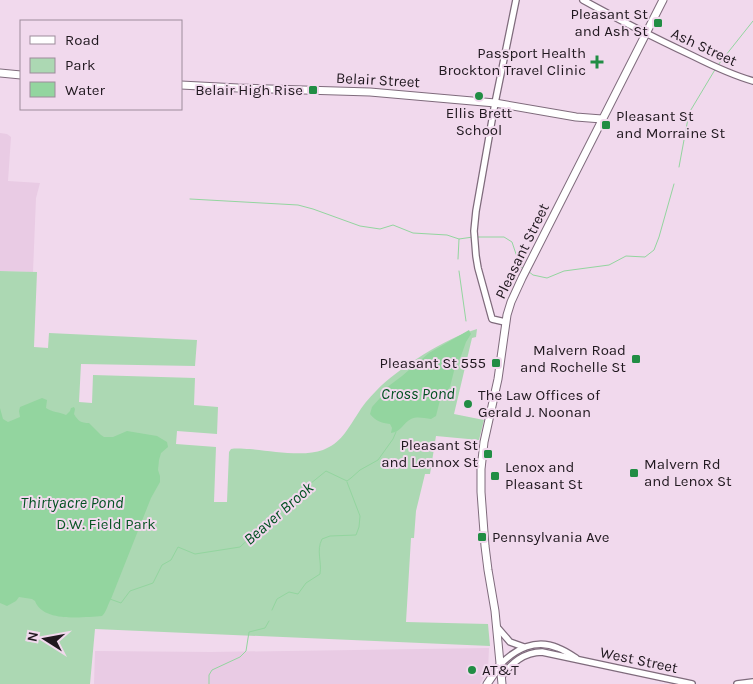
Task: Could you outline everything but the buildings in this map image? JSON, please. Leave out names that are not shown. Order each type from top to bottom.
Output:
[{"type":"main road","name":"Pleasant Street","points":[[501,682],[497,627],[487,562],[480,475],[484,442],[500,366],[505,322],[524,275],[663,0]]},
{"type":"main road","points":[[0,73],[20,75]]},
{"type":"main road","name":"Belair Street","points":[[182,85],[370,92],[495,103],[576,117],[602,119]]},
{"type":"main road","points":[[487,684],[500,665]]},
{"type":"street","points":[[505,322],[492,319],[478,268],[474,237],[476,211],[495,103],[516,0]]},
{"type":"street","name":"Ash Street","points":[[583,0],[717,68],[753,81]]},
{"type":"street","points":[[497,627],[510,642],[524,647]]},
{"type":"street","name":"West Street","points":[[524,647],[538,644],[550,645],[580,660]]},
{"type":"street","points":[[500,665],[510,655],[524,647]]},
{"type":"street","name":"West Street","points":[[501,682],[508,669],[517,660],[533,653],[547,653],[692,684]]},
{"type":"street","points":[[737,684],[753,682]]},
{"type":"shaded area","points":[[0,133],[11,137],[8,181],[40,183],[36,198],[33,272],[0,271]]},
{"type":"shaded area","points":[[489,648],[488,670],[480,684],[94,684],[95,651],[211,652]]},
{"type":"green space","name":"D.W. Field Park","points":[[0,271],[37,272],[34,347],[48,348],[49,333],[197,340],[195,366],[81,364],[79,402],[92,403],[93,375],[195,378],[194,405],[218,407],[217,434],[177,431],[176,444],[216,447],[214,502],[227,502],[229,452],[231,449],[297,453],[323,450],[343,436],[361,408],[385,382],[423,355],[451,339],[477,329],[476,337],[472,338],[454,414],[484,420],[479,440],[436,436],[430,474],[425,474],[416,511],[414,538],[411,538],[406,622],[488,624],[490,646],[95,629],[90,684],[0,684]]},
{"type":"water","name":"Cross Pond","points":[[469,330],[471,334],[455,367],[450,387],[440,400],[436,416],[431,419],[413,418],[397,431],[391,433],[392,428],[390,424],[379,421],[370,414],[372,407],[386,388],[429,353]]},
{"type":"water","name":"Thirtyacre Pond","points":[[42,398],[47,400],[46,408],[66,415],[74,407],[74,414],[78,420],[89,423],[104,437],[113,437],[127,431],[157,436],[167,442],[168,447],[161,453],[159,460],[160,482],[151,498],[111,599],[102,616],[55,616],[39,608],[32,599],[19,597],[7,606],[0,603],[0,408],[3,419],[8,422],[20,417],[20,407]]},
{"type":"waterway","points":[[718,65],[753,21]]},
{"type":"waterway","points":[[679,167],[689,113],[716,68]]},
{"type":"waterway","points":[[528,271],[533,275],[547,278],[564,271],[609,265],[626,256],[645,257],[654,250],[674,184]]},
{"type":"waterway","points":[[190,199],[298,205],[360,226],[380,229],[393,225],[413,233],[447,235],[459,239]]},
{"type":"waterway","points":[[458,259],[459,239],[473,237]]},
{"type":"waterway","points":[[477,237],[504,237],[512,242],[520,266],[524,269]]},
{"type":"waterway","points":[[459,271],[466,321]]},
{"type":"waterway","name":"Beaver Brook","points":[[110,599],[121,603],[130,591],[153,583],[162,565],[171,560],[178,547],[195,554],[240,547],[289,501],[326,471],[347,481],[360,470],[378,460],[396,432]]},
{"type":"waterway","points":[[272,610],[277,599],[289,592],[298,594],[306,583],[320,574],[319,548],[322,539],[330,536],[356,535],[360,516],[347,482]]},
{"type":"waterway","points":[[209,684],[209,675],[212,670],[240,657],[246,651],[249,632],[265,628],[269,621]]},
{"type":"place","name":"Pleasant St and Ash St","points":[[658,23]]},
{"type":"place","name":"Passport Health Brockton Travel Clinic","points":[[597,62]]},
{"type":"place","name":"Belair High Rise","points":[[313,90]]},
{"type":"place","name":"Ellis Brett School","points":[[479,96]]},
{"type":"place","name":"Pleasant St and Morraine St","points":[[606,125]]},
{"type":"place","name":"Malvern Road and Rochelle St","points":[[636,359]]},
{"type":"place","name":"Pleasant St 555","points":[[496,363]]},
{"type":"place","name":"The Law Offices of Gerald J. Noonan","points":[[468,404]]},
{"type":"place","name":"Pleasant St and Lennox St","points":[[488,454]]},
{"type":"place","name":"Malvern Rd and Lenox St","points":[[634,473]]},
{"type":"place","name":"Lenox and Pleasant St","points":[[495,476]]},
{"type":"place","name":"Pennsylvania Ave","points":[[482,537]]},
{"type":"place","name":"AT&T","points":[[472,670]]}]
